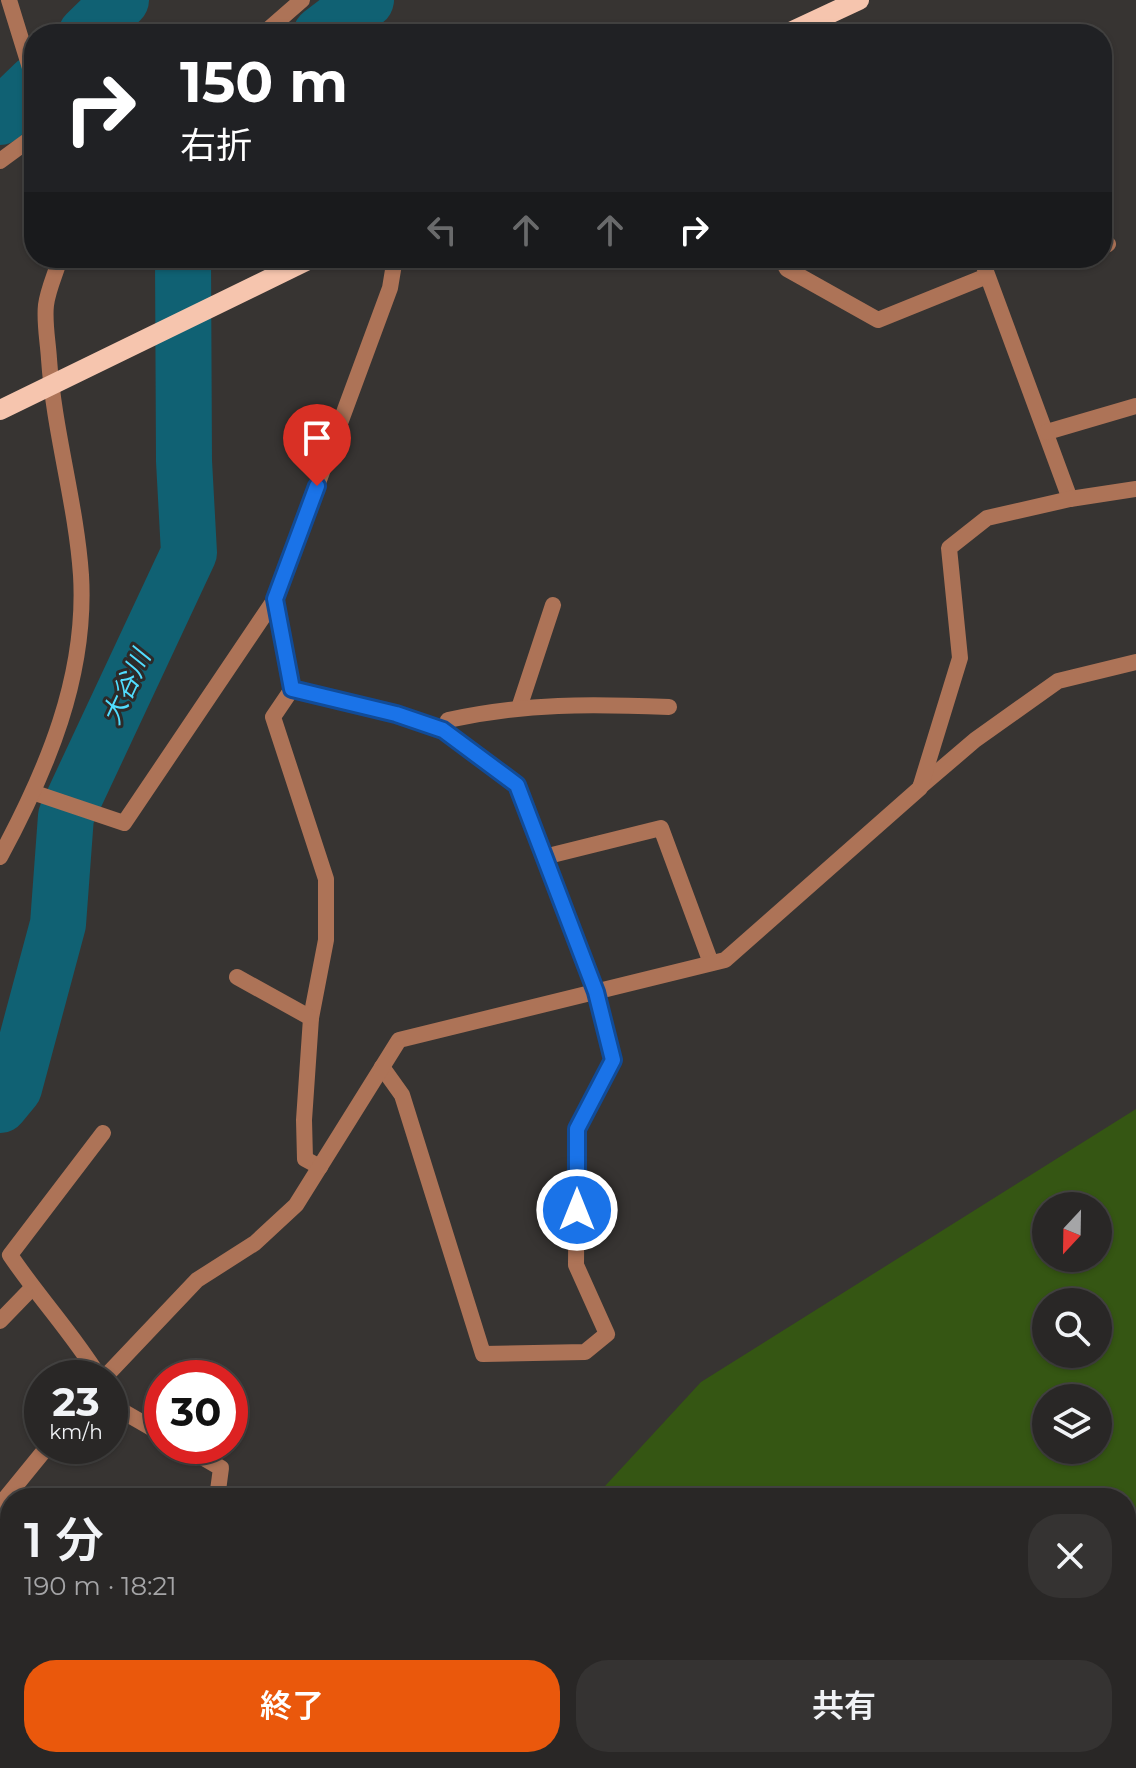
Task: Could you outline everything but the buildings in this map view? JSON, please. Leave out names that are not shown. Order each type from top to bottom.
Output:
[{"type":"main road","points":[[807,24],[859,0]]},
{"type":"main road","points":[[0,410],[291,268]]},
{"type":"street","points":[[9,0],[24,57]]},
{"type":"street","points":[[274,24],[302,0]]},
{"type":"street","points":[[0,161],[24,143]]},
{"type":"street","points":[[0,857],[35,793],[71,688],[81,643],[81,574],[51,385],[46,305],[57,268]]},
{"type":"street","points":[[35,793],[124,823],[275,599],[390,288],[393,268]]},
{"type":"street","points":[[786,268],[878,320],[987,276]]},
{"type":"street","points":[[984,268],[1070,499]]},
{"type":"street","points":[[1047,432],[1136,406]]},
{"type":"street","points":[[920,788],[960,658],[949,548],[987,518],[1070,499],[1136,489]]},
{"type":"street","points":[[275,599],[292,689],[273,717],[326,879],[326,940],[311,1018],[304,1120],[305,1159],[320,1167]]},
{"type":"street","points":[[519,708],[553,605]]},
{"type":"street","points":[[119,1360],[197,1280],[255,1243],[296,1205],[399,1040],[725,960],[975,740],[1058,681],[1136,662]]},
{"type":"street","points":[[292,689],[396,714],[443,730],[517,785],[596,992],[613,1060],[577,1129],[576,1265],[607,1334],[585,1352],[483,1354],[402,1095],[382,1067]]},
{"type":"street","points":[[443,730],[448,720],[519,708],[570,703],[669,707]]},
{"type":"street","points":[[544,857],[661,828],[711,963]]},
{"type":"street","points":[[237,977],[311,1018]]},
{"type":"street","points":[[90,1360],[75,1337],[32,1288],[10,1255],[103,1133]]},
{"type":"street","points":[[0,1321],[32,1288]]},
{"type":"street","points":[[14,1488],[33,1464]]},
{"type":"street","points":[[214,1464],[221,1468],[218,1488]]},
{"type":"green space","points":[[1136,1109],[1136,1488],[603,1488],[701,1382]]},
{"type":"waterway","points":[[96,24],[121,0]]},
{"type":"waterway","name":"大谷川","points":[[334,24],[366,0]]},
{"type":"waterway","points":[[0,117],[24,94]]},
{"type":"waterway","name":"大谷川","points":[[0,1105],[14,1088],[58,924],[66,816],[189,553],[184,461],[183,268]]},
{"type":"route","points":[[317,486],[275,599],[292,689],[396,714],[443,730],[517,785],[596,992],[613,1060],[577,1129],[577,1210]]}]
